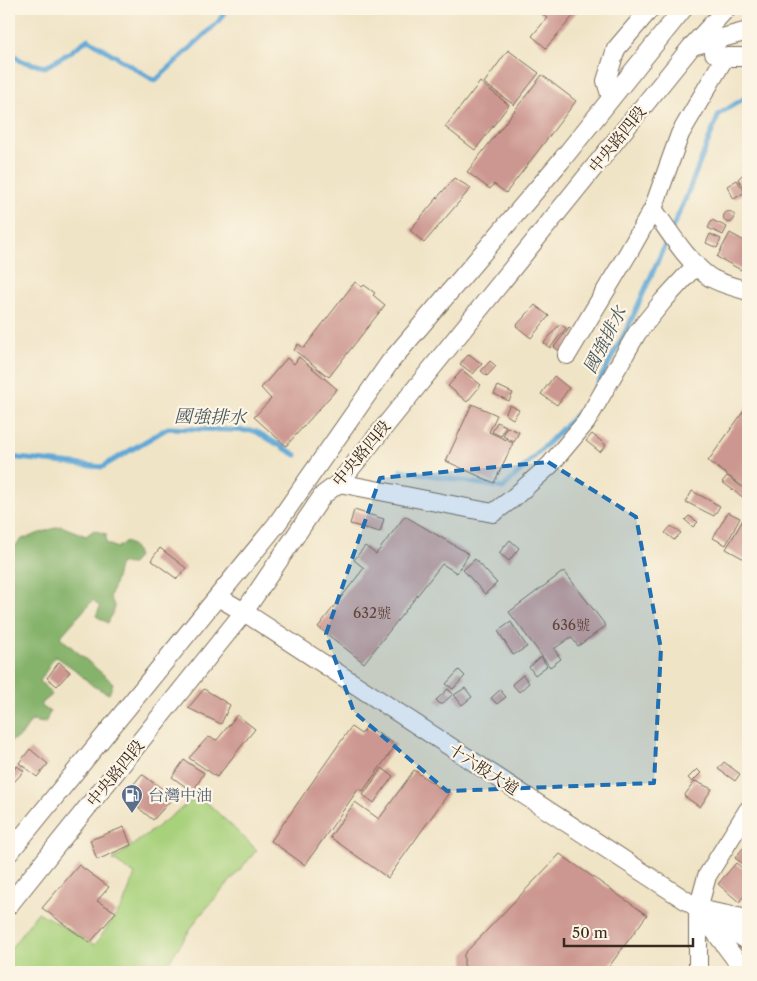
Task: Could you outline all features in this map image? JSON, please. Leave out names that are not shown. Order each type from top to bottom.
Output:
[{"type":"street","points":[[611,98],[606,81],[616,49],[650,9]]},
{"type":"street","name":"中央路四段","points":[[9,853],[276,525],[390,362],[560,162],[683,9]]},
{"type":"street","name":"中央路四段","points":[[9,905],[244,612],[323,495],[338,483],[692,46],[726,9]]},
{"type":"street","points":[[692,46],[748,30]]},
{"type":"street","points":[[692,46],[725,57],[748,57]]},
{"type":"street","points":[[567,355],[653,209],[680,134],[725,57]]},
{"type":"street","points":[[653,209],[690,259],[709,278],[748,291]]},
{"type":"street","points":[[338,483],[493,513],[512,499],[550,465],[586,422],[637,333],[663,301],[690,259]]},
{"type":"street","name":"十六股大道","points":[[218,596],[748,941]]},
{"type":"street","points":[[698,972],[698,909],[707,876],[748,810]]},
{"type":"street","points":[[698,909],[748,919]]},
{"type":"street","points":[[698,909],[742,968],[748,972]]},
{"type":"highlighted area","points":[[548,462],[636,517],[661,649],[654,783],[447,791],[354,712],[326,634],[380,478]]},
{"type":"green space","points":[[61,526],[86,536],[94,530],[106,534],[106,543],[117,548],[126,541],[135,548],[138,557],[132,564],[120,563],[110,597],[115,607],[108,623],[96,616],[100,607],[93,600],[60,637],[113,683],[109,694],[93,686],[74,669],[55,656],[40,681],[52,695],[40,705],[50,712],[45,723],[31,721],[21,736],[9,742],[9,552],[22,539]]},
{"type":"green space","points":[[199,795],[257,850],[198,918],[162,972],[9,972],[9,951],[38,912],[95,945],[123,905],[135,874],[113,860]]},
{"type":"building","points":[[536,9],[579,9],[546,48],[532,36],[547,18]]},
{"type":"building","points":[[508,50],[539,73],[514,105],[484,83]]},
{"type":"building","points":[[542,75],[576,101],[506,193],[494,184],[490,189],[467,172]]},
{"type":"building","points":[[480,82],[509,105],[475,150],[445,127]]},
{"type":"building","points":[[743,174],[748,180],[748,184],[744,187],[738,179]]},
{"type":"building","points":[[454,178],[471,188],[424,243],[410,230]]},
{"type":"building","points":[[737,180],[745,192],[734,199],[727,186]]},
{"type":"building","points":[[727,212],[731,212],[734,217],[733,221],[727,222],[724,219],[724,215]]},
{"type":"building","points":[[712,220],[727,227],[723,235],[708,228]]},
{"type":"building","points":[[730,233],[748,243],[748,257],[741,270],[717,257]]},
{"type":"building","points":[[710,234],[721,239],[717,248],[706,243]]},
{"type":"building","points":[[355,282],[362,287],[364,285],[375,293],[373,295],[385,305],[329,377],[294,350],[298,344],[304,348]]},
{"type":"building","points":[[535,305],[549,316],[531,338],[516,326]]},
{"type":"building","points":[[560,324],[566,328],[550,348],[544,343]]},
{"type":"building","points":[[569,327],[576,332],[561,352],[554,347]]},
{"type":"building","points":[[469,354],[482,364],[473,374],[460,364]]},
{"type":"building","points":[[299,357],[337,389],[286,446],[254,417],[271,399],[261,388],[287,358],[294,364]]},
{"type":"building","points":[[490,361],[496,366],[487,376],[481,371]]},
{"type":"building","points":[[462,370],[481,385],[467,402],[448,386]]},
{"type":"building","points":[[554,376],[569,388],[557,405],[541,394]]},
{"type":"building","points":[[498,386],[513,393],[509,401],[494,394]]},
{"type":"building","points":[[472,404],[497,415],[489,432],[513,443],[494,483],[446,461]]},
{"type":"building","points":[[510,405],[519,410],[513,419],[505,414]]},
{"type":"building","points":[[748,405],[748,490],[708,461]]},
{"type":"building","points":[[497,422],[506,426],[501,436],[492,432]]},
{"type":"building","points":[[507,427],[519,432],[514,442],[503,436]]},
{"type":"building","points":[[592,434],[606,445],[600,452],[586,441]]},
{"type":"building","points":[[727,476],[748,492],[748,501],[722,482]]},
{"type":"building","points":[[692,491],[720,506],[714,516],[686,502]]},
{"type":"building","points":[[354,510],[384,519],[380,532],[350,524]]},
{"type":"building","points":[[728,512],[740,518],[726,545],[713,538]]},
{"type":"building","points":[[405,516],[469,554],[457,573],[442,564],[364,663],[318,627],[364,568],[354,560],[365,546],[376,554]]},
{"type":"building","points":[[689,516],[698,522],[693,527],[685,520]]},
{"type":"building","points":[[743,520],[748,523],[748,561],[726,549]]},
{"type":"building","points":[[671,526],[681,533],[674,540],[665,533]]},
{"type":"building","points":[[510,540],[519,548],[509,561],[499,553]]},
{"type":"building","points":[[160,548],[186,568],[177,579],[151,560]]},
{"type":"building","points":[[475,559],[497,583],[485,594],[463,570]]},
{"type":"building","points":[[564,571],[606,626],[578,646],[571,637],[554,649],[561,659],[550,667],[509,612]]},
{"type":"building","points":[[511,622],[527,647],[513,655],[498,631]]},
{"type":"building","points":[[541,657],[547,666],[535,675],[529,667]]},
{"type":"building","points":[[59,662],[70,672],[57,686],[47,678]]},
{"type":"building","points":[[459,670],[465,676],[453,689],[446,684]]},
{"type":"building","points":[[523,675],[529,683],[519,692],[512,684]]},
{"type":"building","points":[[465,688],[472,697],[462,705],[454,695]]},
{"type":"building","points":[[204,689],[230,705],[221,724],[188,708]]},
{"type":"building","points":[[448,689],[453,694],[441,705],[436,700]]},
{"type":"building","points":[[500,690],[506,697],[497,704],[491,698]]},
{"type":"building","points":[[237,715],[255,729],[217,777],[189,758],[208,737],[217,740]]},
{"type":"building","points":[[367,726],[396,745],[363,791],[359,788],[305,865],[271,841],[351,727],[361,734]]},
{"type":"building","points":[[30,749],[48,764],[37,777],[19,763]]},
{"type":"building","points":[[184,760],[204,773],[193,792],[172,777]]},
{"type":"building","points":[[724,762],[740,774],[735,781],[718,769]]},
{"type":"building","points":[[17,766],[24,771],[14,782],[9,776]]},
{"type":"building","points":[[382,768],[393,776],[374,803],[363,795]]},
{"type":"building","points":[[697,769],[701,773],[692,782],[688,778]]},
{"type":"building","points":[[414,770],[448,794],[388,878],[330,837],[355,802],[379,819]]},
{"type":"building","points":[[142,774],[173,798],[153,820],[124,796]]},
{"type":"building","points":[[695,781],[712,789],[700,807],[684,796]]},
{"type":"building","points":[[124,827],[131,845],[97,860],[90,840]]},
{"type":"building","points":[[748,842],[748,868],[735,858]]},
{"type":"building","points":[[560,854],[647,915],[605,972],[470,972],[464,965],[464,954]]},
{"type":"building","points":[[736,863],[748,873],[748,891],[739,902],[718,884]]},
{"type":"building","points":[[79,865],[109,887],[97,901],[116,912],[90,943],[42,908]]},
{"type":"waterway","points":[[9,51],[21,61],[45,67],[88,39],[155,81],[219,21],[226,9]]},
{"type":"waterway","name":"國強排水","points":[[671,231],[719,114],[748,96]]},
{"type":"waterway","name":"國強排水","points":[[592,395],[630,323],[668,238]]},
{"type":"waterway","name":"國強排水","points":[[401,470],[503,488],[587,404]]},
{"type":"waterway","name":"國強排水","points":[[9,457],[102,467],[168,428],[255,431],[296,455]]},
{"type":"place","name":"台灣中油","points":[[132,814]]}]
